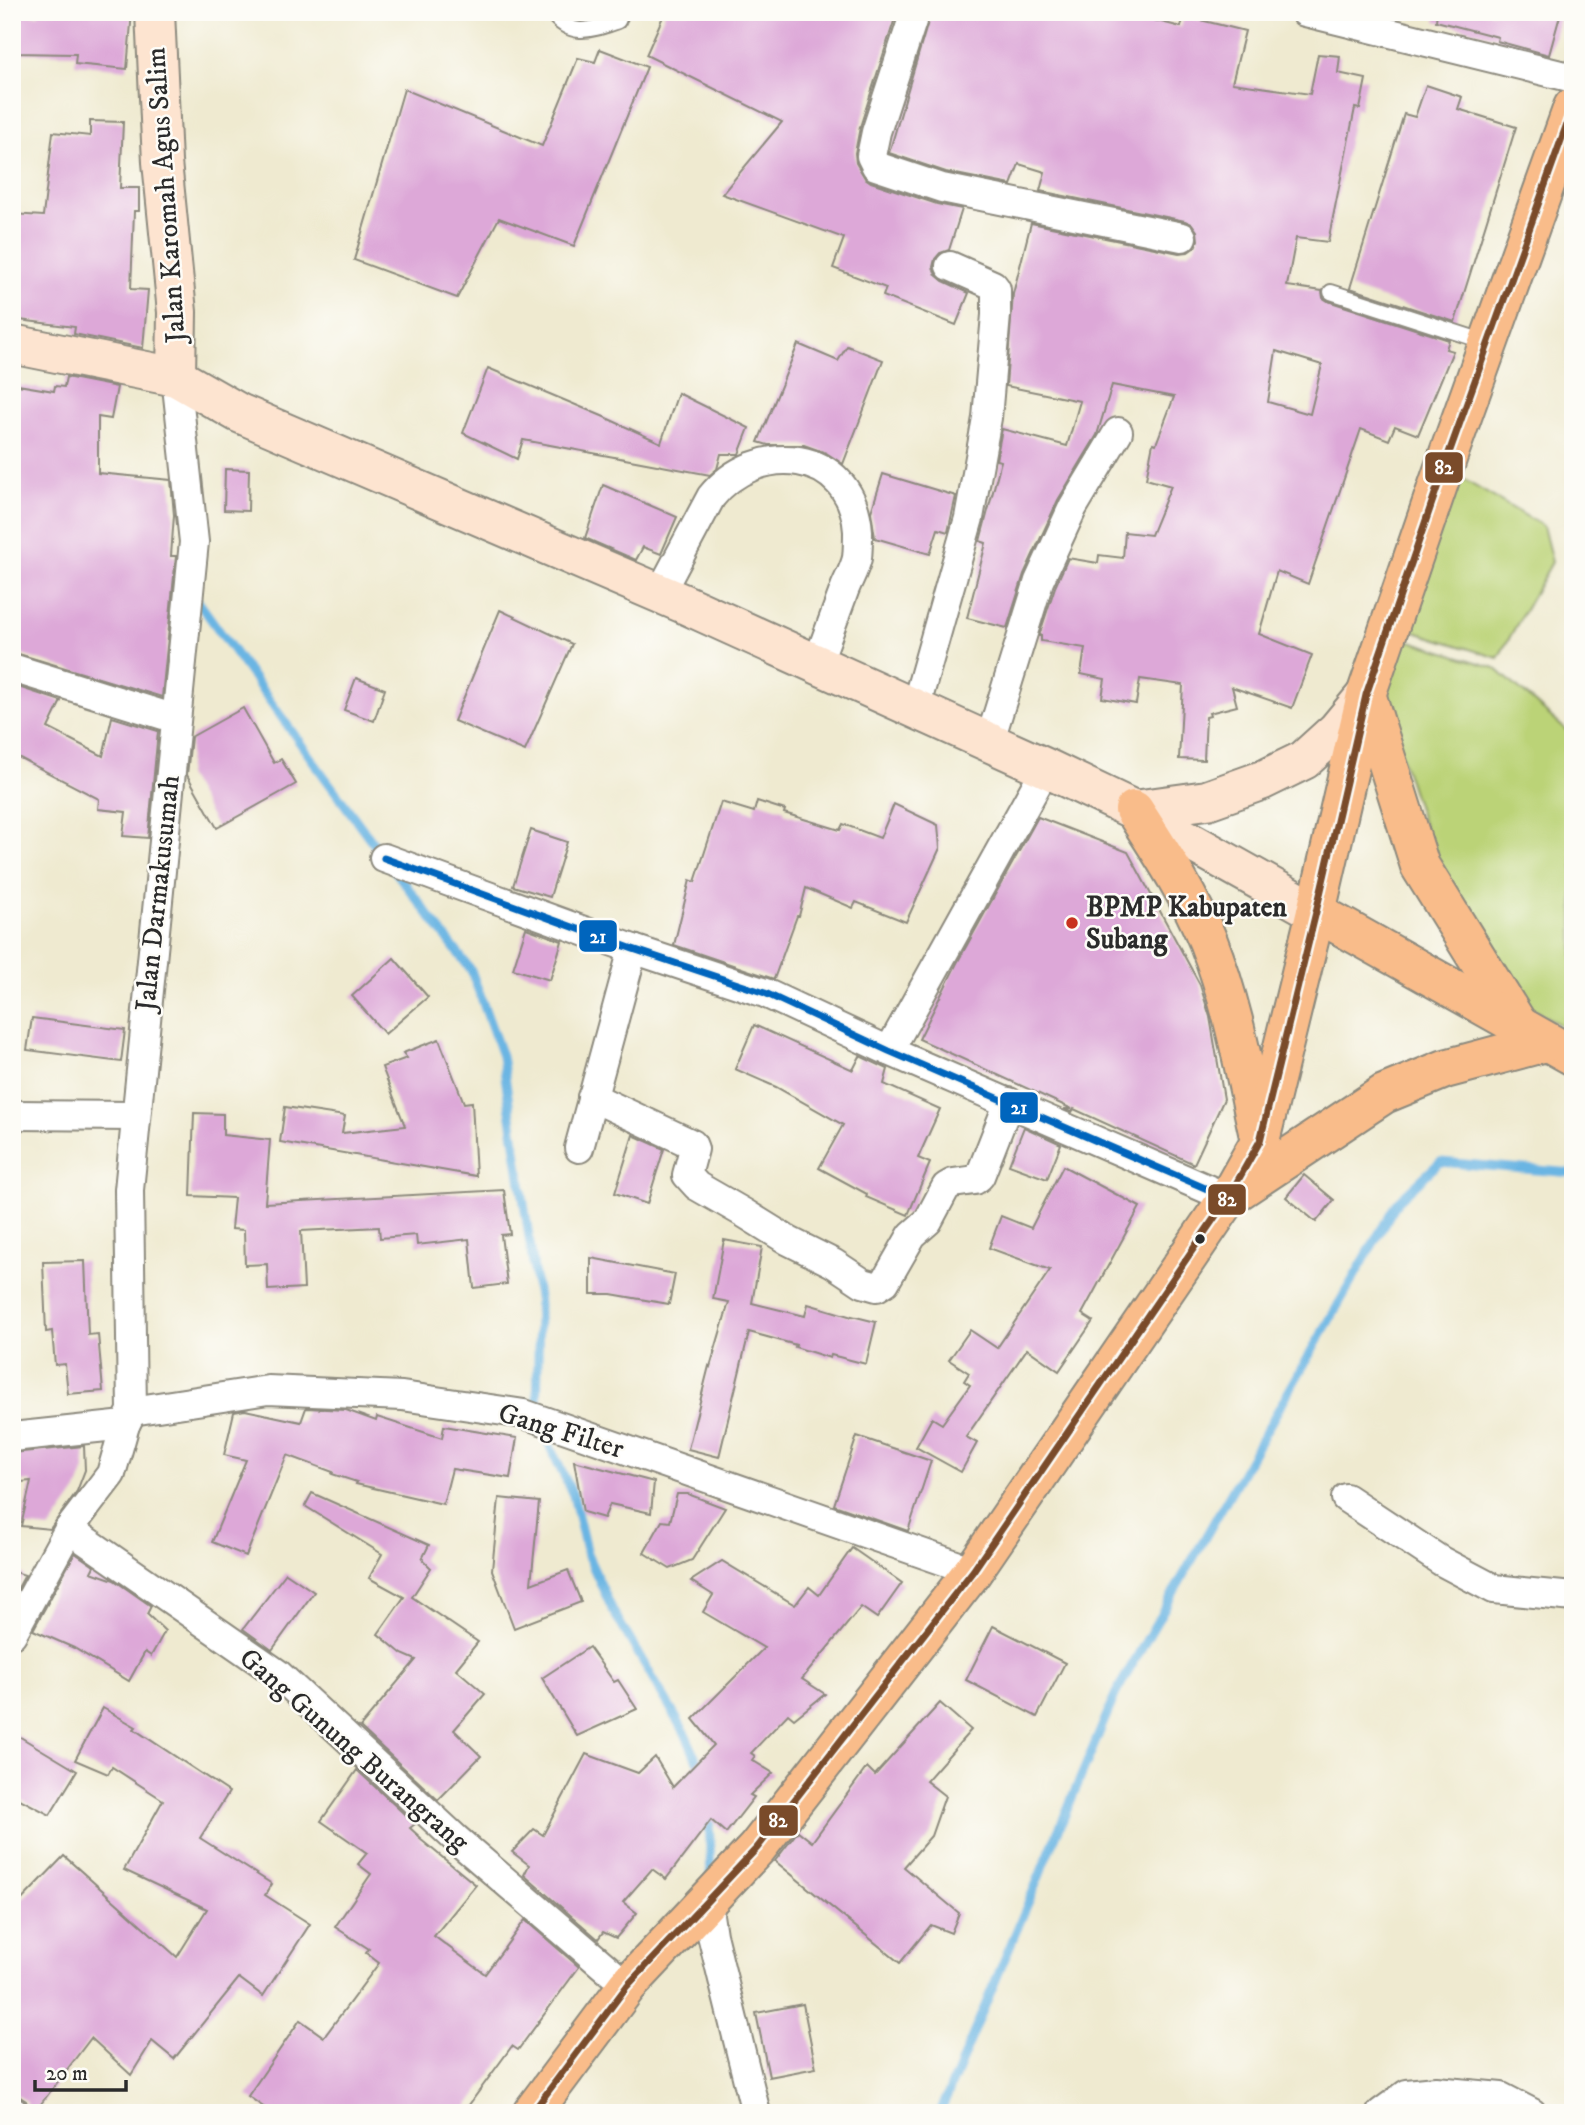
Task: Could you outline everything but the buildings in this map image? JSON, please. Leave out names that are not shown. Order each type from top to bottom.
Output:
[{"type":"main road","name":"Jalan Karomah Agus Salim","points":[[155,12],[162,162],[177,312],[176,377]]},
{"type":"main road","points":[[532,2113],[627,1986],[757,1848],[973,1571],[1228,1198],[1260,1141],[1366,695],[1573,107]]},
{"type":"main road","points":[[12,344],[176,377],[239,413],[660,593],[1046,768],[1134,810],[1546,1041]]},
{"type":"main road","points":[[1134,810],[1207,800],[1262,780],[1304,760],[1337,730],[1366,695]]},
{"type":"main road","points":[[1366,695],[1420,866],[1546,1041]]},
{"type":"main road","points":[[1134,810],[1176,877],[1207,939],[1231,1010],[1260,1141]]},
{"type":"main road","points":[[1228,1198],[1384,1094],[1444,1069],[1546,1041]]},
{"type":"street","points":[[915,12],[876,132],[871,156],[876,166],[942,188],[1182,237]]},
{"type":"street","points":[[1305,12],[1573,78]]},
{"type":"street","points":[[915,709],[969,517],[987,418],[996,315],[996,289],[993,285],[950,266]]},
{"type":"street","name":"Jalan Darmakusumah","points":[[12,1634],[69,1529],[111,1474],[128,1418],[129,1190],[194,542],[176,377]]},
{"type":"street","points":[[989,743],[1039,581],[1073,507],[1118,432]]},
{"type":"street","points":[[660,593],[710,497],[722,483],[737,472],[759,463],[786,460],[812,464],[831,474],[845,489],[854,506],[858,531],[857,558],[817,664]]},
{"type":"street","points":[[12,668],[176,719]]},
{"type":"street","points":[[889,1052],[1046,768]]},
{"type":"street","points":[[384,858],[633,949],[765,993],[889,1052],[1228,1198]]},
{"type":"street","points":[[579,1148],[633,949]]},
{"type":"street","points":[[592,1097],[692,1144],[694,1149],[687,1175],[697,1186],[789,1241],[833,1263],[863,1283],[877,1287],[885,1282],[912,1236],[928,1220],[946,1187],[953,1183],[975,1180],[980,1176],[1009,1102]]},
{"type":"street","points":[[12,1115],[136,1116]]},
{"type":"street","name":"Gang Filter","points":[[12,1437],[128,1418],[268,1390],[402,1396],[524,1415],[973,1571]]},
{"type":"street","points":[[1346,1498],[1441,1560],[1494,1589],[1573,1597]]},
{"type":"street","name":"Gang Gunung Burangrang","points":[[69,1529],[278,1674],[456,1839],[627,1986]]},
{"type":"street","points":[[711,1897],[709,1914],[712,1935],[756,2113]]},
{"type":"street","points":[[1381,2113],[1407,2094],[1436,2091],[1501,2097],[1532,2113]]},
{"type":"lane","points":[[551,12],[574,30],[589,31],[618,21],[622,12]]},
{"type":"lane","points":[[1331,292],[1488,343]]},
{"type":"green space","points":[[1454,474],[1543,526],[1552,562],[1498,658],[1402,628]]},
{"type":"green space","points":[[1401,638],[1495,668],[1573,736],[1573,1033],[1528,1005],[1434,858],[1382,697]]},
{"type":"waterway","points":[[195,597],[382,855]]},
{"type":"waterway","points":[[395,871],[471,970],[502,1056],[539,1304],[537,1415]]},
{"type":"waterway","points":[[940,2113],[1116,1693],[1397,1202],[1440,1162],[1573,1173]]},
{"type":"waterway","points":[[541,1428],[573,1495],[587,1554],[613,1611],[684,1731],[702,1772]]},
{"type":"waterway","points":[[709,1813],[711,1879]]},
{"type":"transit line","name":"82","points":[[532,2113],[627,1986],[757,1848],[973,1571],[1228,1198],[1260,1141],[1366,695],[1573,107]]},
{"type":"transit line","name":"21","points":[[384,858],[633,949],[765,993],[889,1051],[1228,1198]]},
{"type":"place","name":"BPMP Kabupaten Subang","points":[[1072,923]]}]
